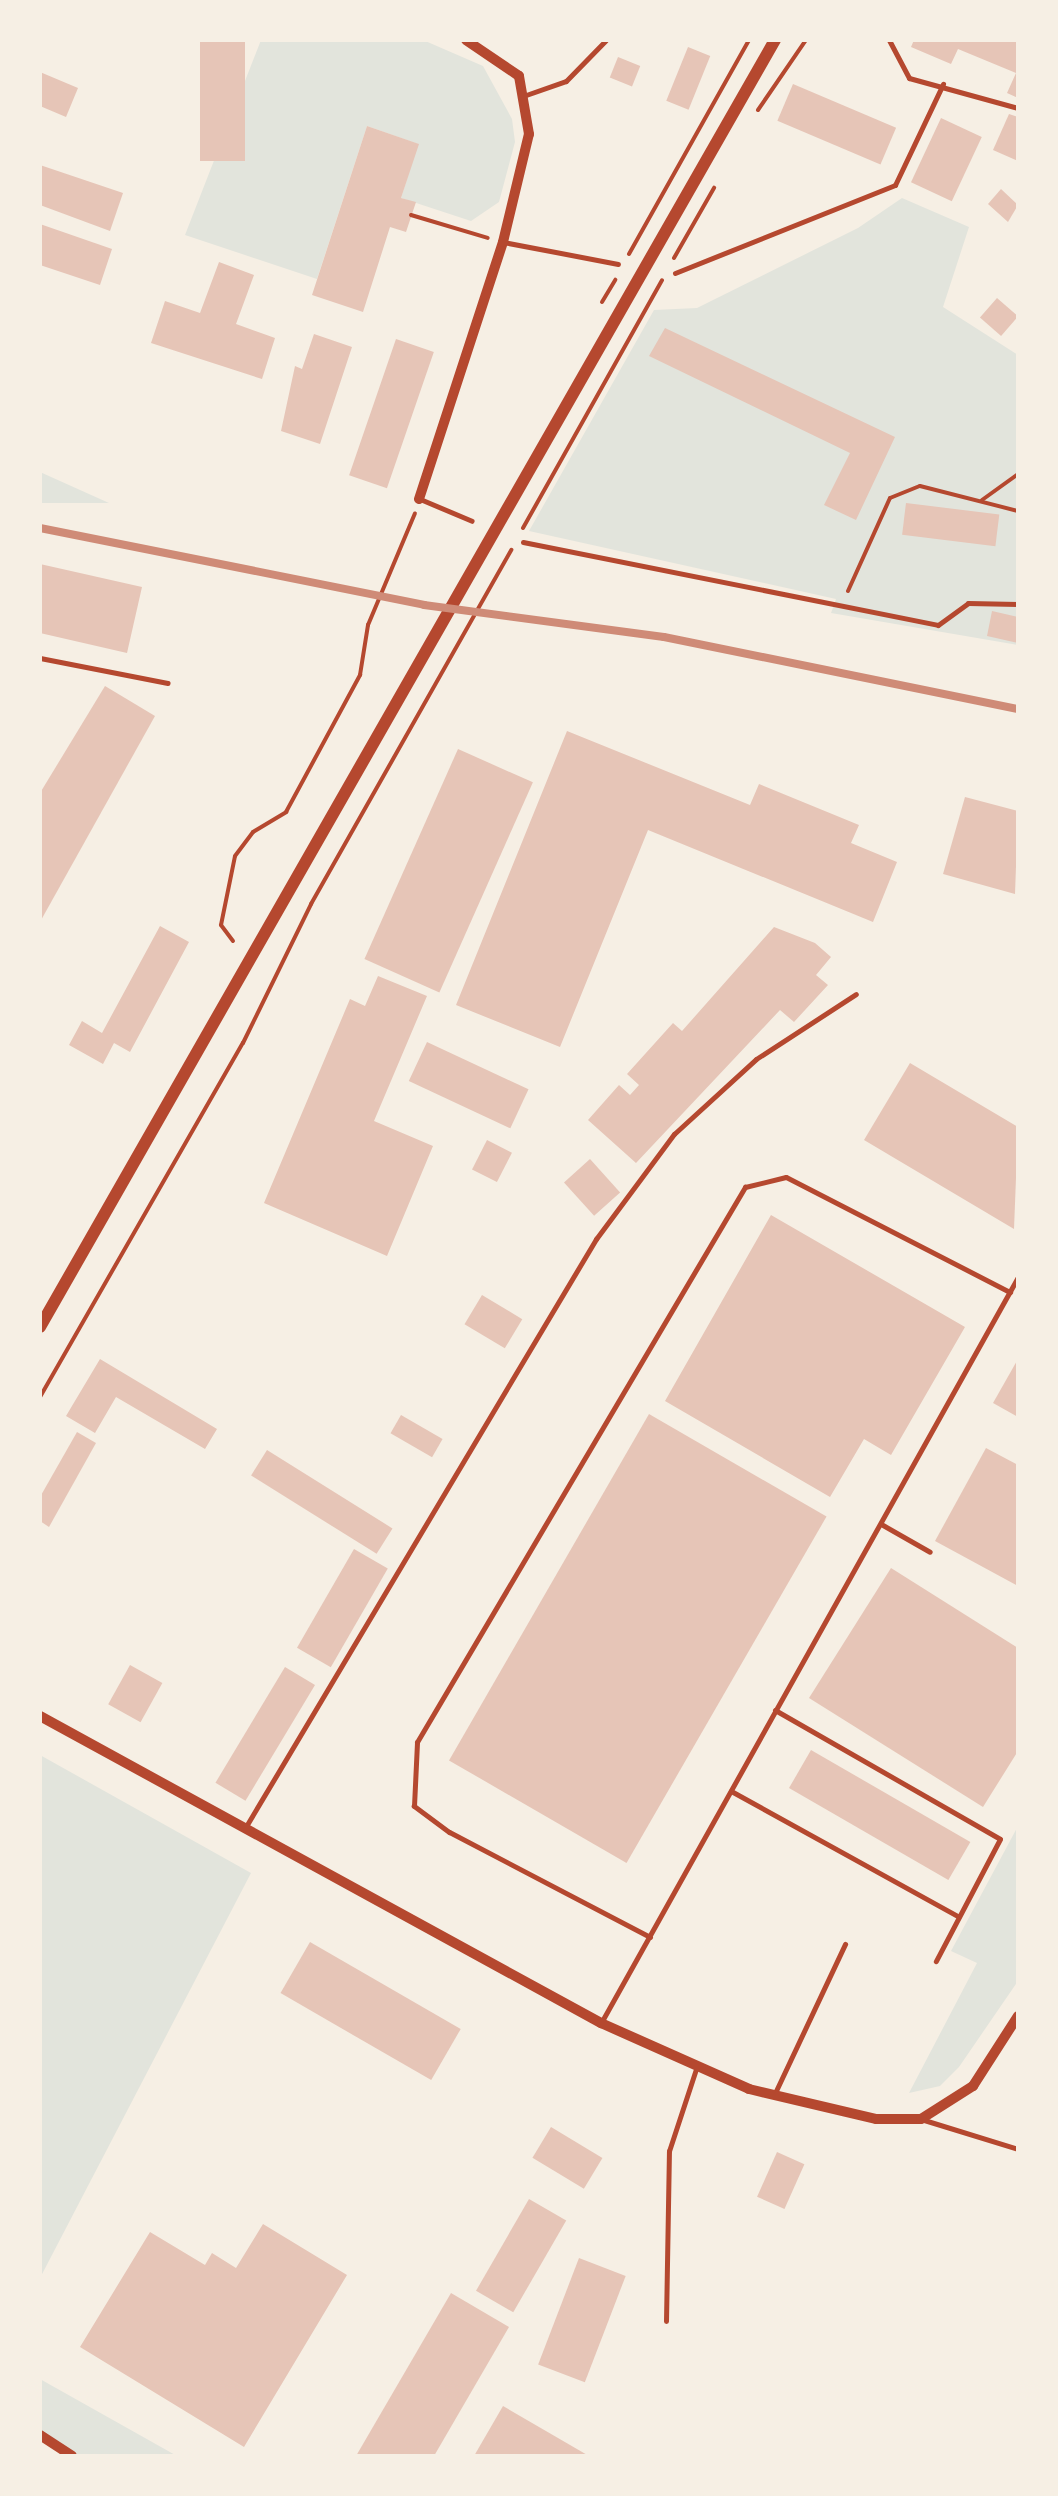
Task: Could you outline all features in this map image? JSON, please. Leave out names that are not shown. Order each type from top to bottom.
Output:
[{"type":"street","points":[[419,499],[504,242],[527,157],[526,95],[505,61],[466,40]]},
{"type":"street","points":[[40,1326],[775,40]]},
{"type":"street","points":[[40,1716],[600,2023],[696,2066],[774,2095],[876,2119],[921,2119],[973,2086],[1018,2016]]},
{"type":"street","points":[[40,2436],[72,2456]]},
{"type":"lane","points":[[526,95],[566,81],[606,40]]},
{"type":"lane","points":[[888,40],[909,78],[943,84],[1018,108]]},
{"type":"lane","points":[[675,273],[879,196],[895,185],[919,144],[943,84]]},
{"type":"lane","points":[[504,242],[618,264]]},
{"type":"lane","points":[[419,499],[472,521]]},
{"type":"lane","points":[[522,542],[938,625],[968,604],[1018,604]]},
{"type":"lane","points":[[40,658],[168,683]]},
{"type":"lane","points":[[244,1830],[596,1239],[674,1134],[756,1059],[856,994]]},
{"type":"lane","points":[[650,1937],[450,1832],[414,1806],[417,1742],[746,1187],[786,1177],[1010,1292]]},
{"type":"lane","points":[[600,2023],[1018,1277]]},
{"type":"lane","points":[[881,1524],[930,1552]]},
{"type":"lane","points":[[776,1710],[1000,1839],[936,1960]]},
{"type":"lane","points":[[731,1791],[959,1917]]},
{"type":"lane","points":[[774,2095],[845,1944]]},
{"type":"lane","points":[[666,2321],[669,2151],[696,2066]]},
{"type":"lane","points":[[921,2119],[1018,2149]]},
{"type":"path","points":[[720,94],[749,40]]},
{"type":"path","points":[[756,114],[806,40]]},
{"type":"path","points":[[40,1397],[243,1043],[312,904],[717,183]]},
{"type":"path","points":[[411,215],[504,242]]},
{"type":"path","points":[[982,500],[1018,474]]},
{"type":"path","points":[[842,606],[890,498],[920,486],[1018,511]]},
{"type":"path","points":[[233,941],[221,924],[235,856],[253,832],[286,812],[360,675],[368,625],[419,499]]},
{"type":"shaded area","points":[[261,40],[423,40],[483,66],[512,119],[515,142],[499,202],[471,221],[401,198],[418,144],[367,126],[317,279],[185,235]]},
{"type":"shaded area","points":[[902,198],[969,227],[943,307],[1018,355],[1018,645],[831,613],[836,599],[529,531],[654,310],[697,308],[858,228]]},
{"type":"shaded area","points":[[40,472],[109,503],[40,503]]},
{"type":"shaded area","points":[[40,1755],[251,1873],[40,2278]]},
{"type":"shaded area","points":[[1018,1826],[1018,1981],[959,2067],[940,2086],[909,2093],[977,1963],[951,1951]]},
{"type":"shaded area","points":[[40,2379],[177,2456],[78,2456],[40,2430]]},
{"type":"building","points":[[200,40],[245,40],[245,161],[200,161]]},
{"type":"building","points":[[914,40],[1018,40],[1018,98],[1007,93],[1016,73],[958,49],[951,64],[911,47]]},
{"type":"building","points":[[688,47],[710,56],[689,110],[666,101]]},
{"type":"building","points":[[618,57],[640,66],[632,86],[610,77]]},
{"type":"building","points":[[40,72],[78,88],[66,117],[40,106]]},
{"type":"building","points":[[793,84],[896,128],[880,165],[777,121]]},
{"type":"building","points":[[1009,114],[1018,117],[1018,161],[993,150]]},
{"type":"building","points":[[941,118],[982,137],[952,201],[911,182]]},
{"type":"building","points":[[367,126],[419,144],[401,198],[416,202],[406,232],[390,227],[363,312],[312,295]]},
{"type":"building","points":[[40,165],[123,193],[110,231],[40,205]]},
{"type":"building","points":[[1001,189],[1018,205],[1008,222],[988,204]]},
{"type":"building","points":[[40,224],[112,249],[100,285],[40,265]]},
{"type":"building","points":[[219,262],[254,275],[236,324],[275,338],[262,379],[151,343],[165,301],[200,313]]},
{"type":"building","points":[[997,298],[1018,316],[1001,336],[980,318]]},
{"type":"building","points":[[665,328],[895,437],[856,520],[824,505],[850,453],[649,356]]},
{"type":"building","points":[[314,334],[352,347],[320,444],[281,431],[295,366],[302,369]]},
{"type":"building","points":[[396,339],[434,352],[387,488],[349,475]]},
{"type":"building","points":[[906,503],[999,514],[995,546],[902,535]]},
{"type":"building","points":[[40,564],[142,587],[127,653],[40,633]]},
{"type":"building","points":[[992,611],[1018,617],[1018,643],[987,636]]},
{"type":"building","points":[[105,686],[155,716],[40,922],[40,793]]},
{"type":"building","points":[[567,731],[750,805],[759,784],[859,825],[851,843],[897,862],[873,922],[648,830],[560,1047],[456,1005]]},
{"type":"building","points":[[458,749],[533,782],[439,992],[364,959]]},
{"type":"building","points":[[965,797],[1018,811],[1015,894],[943,874]]},
{"type":"building","points":[[160,926],[189,942],[130,1052],[114,1043],[103,1064],[69,1045],[82,1021],[102,1033]]},
{"type":"building","points":[[774,927],[815,943],[831,957],[816,975],[828,985],[794,1022],[780,1010],[636,1163],[588,1120],[619,1085],[630,1095],[639,1085],[627,1074],[673,1023],[682,1031]]},
{"type":"building","points":[[378,976],[427,996],[374,1121],[433,1146],[387,1256],[264,1203],[350,999],[365,1006]]},
{"type":"building","points":[[427,1042],[529,1089],[510,1128],[409,1081]]},
{"type":"building","points":[[910,1063],[1018,1127],[1014,1229],[864,1140]]},
{"type":"building","points":[[487,1140],[512,1153],[497,1182],[472,1169]]},
{"type":"building","points":[[590,1159],[620,1192],[594,1216],[564,1182]]},
{"type":"building","points":[[771,1215],[965,1327],[891,1455],[864,1439],[830,1497],[665,1401]]},
{"type":"building","points":[[482,1295],[522,1319],[505,1348],[464,1324]]},
{"type":"building","points":[[100,1359],[217,1429],[205,1449],[116,1397],[95,1433],[66,1416]]},
{"type":"building","points":[[1018,1359],[1018,1417],[993,1403]]},
{"type":"building","points":[[649,1414],[827,1516],[627,1863],[449,1760]]},
{"type":"building","points":[[401,1415],[443,1439],[432,1457],[390,1433]]},
{"type":"building","points":[[77,1432],[96,1443],[49,1527],[40,1521],[40,1497]]},
{"type":"building","points":[[986,1448],[1018,1465],[1018,1586],[935,1541]]},
{"type":"building","points":[[267,1450],[393,1528],[377,1554],[251,1475]]},
{"type":"building","points":[[354,1549],[388,1568],[331,1667],[297,1648]]},
{"type":"building","points":[[891,1568],[1018,1648],[1018,1751],[983,1807],[809,1698]]},
{"type":"building","points":[[130,1665],[162,1683],[141,1722],[108,1704]]},
{"type":"building","points":[[285,1667],[315,1685],[245,1801],[215,1783]]},
{"type":"building","points":[[811,1750],[970,1842],[948,1880],[789,1788]]},
{"type":"building","points":[[310,1942],[461,2029],[431,2080],[280,1993]]},
{"type":"building","points":[[551,2127],[602,2158],[584,2189],[532,2158]]},
{"type":"building","points":[[777,2152],[804,2164],[784,2209],[757,2197]]},
{"type":"building","points":[[529,2199],[566,2220],[513,2312],[476,2291]]},
{"type":"building","points":[[263,2224],[347,2275],[244,2447],[80,2347],[150,2232],[205,2265],[212,2253],[236,2268]]},
{"type":"building","points":[[579,2258],[626,2276],[585,2382],[538,2364]]},
{"type":"building","points":[[451,2293],[509,2327],[434,2456],[356,2456]]},
{"type":"building","points":[[503,2406],[589,2456],[474,2456]]},
{"type":"railway","points":[[40,528],[424,605],[664,637],[1018,709]]}]
